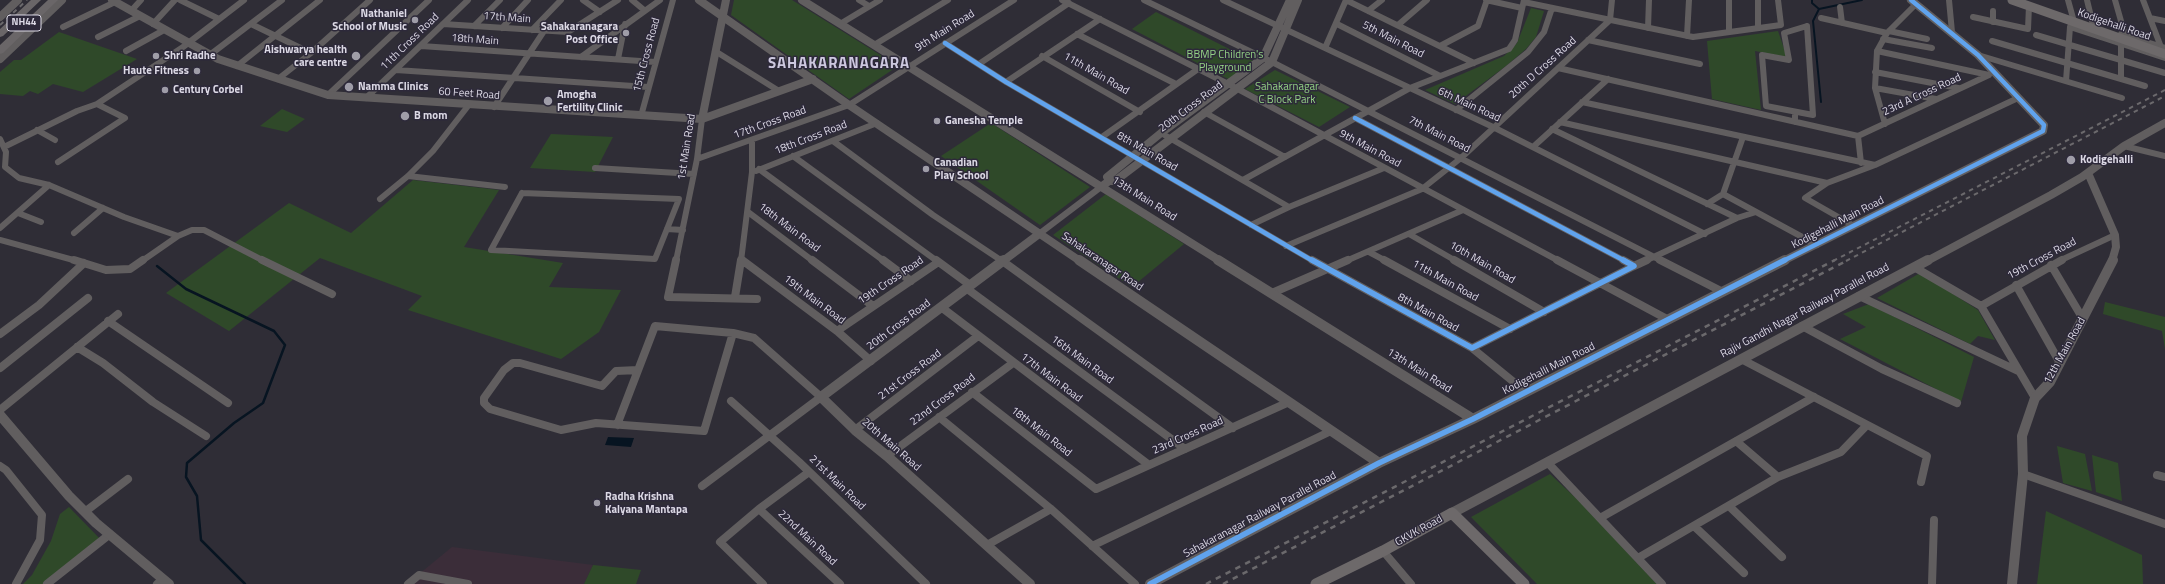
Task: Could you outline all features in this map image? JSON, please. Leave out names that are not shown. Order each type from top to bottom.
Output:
[{"type":"highway","points":[[0,28],[31,0]]},
{"type":"highway","name":"NH44","points":[[0,34],[36,0]]},
{"type":"highway","name":"NH44","points":[[0,46],[48,0]]},
{"type":"highway","points":[[0,50],[53,0]]},
{"type":"main road","name":"Kodigehalli Road","points":[[2012,0],[2071,22],[2164,50]]},
{"type":"main road","name":"GKVK Road","points":[[1316,584],[1382,551],[1452,513],[1524,584]]},
{"type":"street","points":[[0,17],[18,0]]},
{"type":"street","points":[[0,59],[62,0]]},
{"type":"street","points":[[131,11],[141,0]]},
{"type":"street","points":[[153,24],[175,0]]},
{"type":"street","points":[[180,0],[219,19]]},
{"type":"street","points":[[4,147],[77,111],[97,104],[187,43],[244,0]]},
{"type":"street","points":[[211,54],[282,0]]},
{"type":"street","points":[[237,66],[320,0]]},
{"type":"street","points":[[278,79],[311,53],[370,0]]},
{"type":"street","points":[[328,95],[428,0]]},
{"type":"street","name":"11th Cross Road","points":[[366,98],[468,0]]},
{"type":"street","points":[[474,26],[500,0]]},
{"type":"street","points":[[502,28],[528,0]]},
{"type":"street","points":[[532,30],[561,0]]},
{"type":"street","points":[[583,0],[600,12],[618,0]]},
{"type":"street","points":[[632,0],[644,10]]},
{"type":"street","points":[[581,57],[644,10],[660,0]]},
{"type":"street","name":"15th Cross Road","points":[[641,116],[673,0]]},
{"type":"street","name":"Sahakaranagar Road","points":[[699,0],[1039,234],[1380,464]]},
{"type":"street","name":"1st Main Road","points":[[726,0],[702,119],[697,159],[668,297],[735,297]]},
{"type":"street","name":"13th Main Road","points":[[802,0],[1473,419]]},
{"type":"street","points":[[859,0],[869,6]]},
{"type":"street","points":[[840,24],[880,0]]},
{"type":"street","points":[[874,45],[948,0]]},
{"type":"street","name":"9th Main Road","points":[[849,104],[1014,0]]},
{"type":"street","name":"9th Main Road","points":[[1062,0],[1232,86],[1667,319]]},
{"type":"street","name":"7th Main Road","points":[[1144,0],[1272,62],[1656,256],[1724,292]]},
{"type":"street","name":"6th Main Road","points":[[1223,0],[1493,127],[1705,234]]},
{"type":"street","name":"20th Cross Road","points":[[1109,181],[1107,177],[1161,133],[1232,86],[1272,62],[1291,0]]},
{"type":"street","points":[[1325,48],[1337,24],[1346,0],[1474,63]]},
{"type":"street","points":[[1368,11],[1382,0]]},
{"type":"street","points":[[1398,25],[1427,0]]},
{"type":"street","points":[[1440,46],[1478,26],[1487,0],[1552,8],[1698,37],[1781,25],[1778,0]]},
{"type":"street","points":[[1610,20],[1611,0]]},
{"type":"street","points":[[1648,28],[1650,0]]},
{"type":"street","points":[[1687,36],[1689,0]]},
{"type":"street","points":[[1729,0],[1729,32]]},
{"type":"street","points":[[1758,0],[1758,28]]},
{"type":"street","points":[[1949,0],[1952,32]]},
{"type":"street","points":[[2066,81],[2071,22],[2068,0]]},
{"type":"street","points":[[2087,0],[2093,24]]},
{"type":"street","points":[[2115,0],[2125,35]]},
{"type":"street","points":[[2143,0],[2164,50]]},
{"type":"street","points":[[63,27],[114,1]]},
{"type":"street","name":"60 Feet Road","points":[[114,1],[187,43],[237,66],[328,95],[468,106],[702,119]]},
{"type":"street","points":[[1885,124],[1875,88],[1877,51],[1883,38],[1913,2]]},
{"type":"street","name":"Kodigehalli Main Road","points":[[1380,464],[1473,419],[1667,319],[1724,292],[1817,244],[2041,133],[2044,129],[2044,125],[1992,74],[1978,55],[1952,32],[1913,2]]},
{"type":"street","points":[[978,64],[1068,3]]},
{"type":"street","points":[[1243,180],[1410,88],[1501,52],[1511,46],[1515,40],[1523,4]]},
{"type":"street","points":[[1973,17],[2028,29],[2029,6]]},
{"type":"street","points":[[1840,7],[1842,23]]},
{"type":"street","points":[[1456,110],[1528,52],[1544,32],[1552,8]]},
{"type":"street","points":[[1993,11],[1993,22]]},
{"type":"street","name":"17th Main","points":[[444,24],[568,32],[600,12]]},
{"type":"street","points":[[98,37],[140,16]]},
{"type":"street","points":[[1821,18],[1927,39]]},
{"type":"street","points":[[2150,18],[2165,21]]},
{"type":"street","points":[[1006,82],[1042,56],[1100,19]]},
{"type":"street","name":"20th D Cross Road","points":[[1286,246],[1422,188],[1461,158],[1610,20]]},
{"type":"street","points":[[2071,22],[2093,24],[2164,50]]},
{"type":"street","points":[[2071,22],[2121,44],[2165,58]]},
{"type":"street","points":[[251,24],[311,53]]},
{"type":"street","points":[[618,60],[625,24]]},
{"type":"street","name":"5th Main Road","points":[[1337,24],[1440,76]]},
{"type":"street","points":[[1807,26],[1813,115],[1795,112],[1766,106],[1762,55],[1789,60],[1784,33],[1807,26]]},
{"type":"street","name":"20th Cross Road","points":[[702,486],[871,361],[1109,181],[1115,181],[1140,160],[1204,112],[1263,58],[1282,28]]},
{"type":"street","points":[[126,51],[164,30]]},
{"type":"street","points":[[494,107],[544,31]]},
{"type":"street","points":[[1077,34],[1176,84]]},
{"type":"street","points":[[2036,35],[2165,73]]},
{"type":"street","points":[[1883,38],[1932,48]]},
{"type":"street","points":[[1588,40],[1700,64]]},
{"type":"street","points":[[1992,40],[2145,86]]},
{"type":"street","name":"8th Main Road","points":[[945,43],[1006,82],[1286,246],[1472,348],[1526,392]]},
{"type":"street","points":[[2121,44],[2121,79]]},
{"type":"street","name":"18th Main","points":[[421,46],[655,62]]},
{"type":"street","points":[[715,51],[779,91]]},
{"type":"street","points":[[1877,51],[1992,74]]},
{"type":"street","points":[[1978,55],[2122,98]]},
{"type":"street","name":"11th Main Road","points":[[1042,56],[1140,112]]},
{"type":"street","points":[[1558,68],[1858,136],[1861,163]]},
{"type":"street","points":[[1102,138],[1198,69]]},
{"type":"street","points":[[396,70],[648,87]]},
{"type":"street","points":[[1875,72],[1959,88]]},
{"type":"street","name":"23rd A Cross Road","points":[[1858,136],[1992,74]]},
{"type":"street","points":[[702,119],[813,79]]},
{"type":"street","points":[[1533,147],[1608,79]]},
{"type":"street","points":[[1875,88],[1936,99]]},
{"type":"street","points":[[1854,226],[1805,198],[1828,183],[1875,165],[2018,98]]},
{"type":"street","points":[[1582,102],[1875,165]]},
{"type":"street","points":[[58,162],[125,118],[97,104]]},
{"type":"street","name":"17th Cross Road","points":[[697,159],[752,141],[849,104]]},
{"type":"street","points":[[380,199],[408,176],[432,151],[468,106]]},
{"type":"street","points":[[1204,112],[1285,157]]},
{"type":"street","points":[[1795,112],[1795,122]]},
{"type":"street","points":[[1355,118],[1634,266]]},
{"type":"street","points":[[1560,122],[1828,183]]},
{"type":"street","name":"18th Cross Road","points":[[752,172],[877,123]]},
{"type":"street","name":"Rajiv Gandhi Nagar Railway Parallel Road","points":[[1452,513],[2051,195],[2088,173],[2104,159],[2124,146],[2161,129],[2165,123]]},
{"type":"street","points":[[1552,129],[1737,218]]},
{"type":"street","points":[[37,130],[56,140]]},
{"type":"street","points":[[1161,133],[1289,207]]},
{"type":"street","points":[[1707,204],[1723,194],[1743,137]]},
{"type":"street","points":[[0,139],[4,147],[5,167],[19,178],[49,185],[103,208],[178,236]]},
{"type":"street","points":[[752,141],[752,172],[748,212],[735,297],[756,299]]},
{"type":"street","points":[[833,141],[933,215],[1002,262],[1233,428]]},
{"type":"street","points":[[2124,146],[2165,156]]},
{"type":"street","name":"16th Main Road","points":[[793,156],[1185,449]]},
{"type":"street","points":[[595,168],[694,174]]},
{"type":"street","points":[[1251,225],[1289,207],[1384,168]]},
{"type":"street","points":[[759,170],[910,281]]},
{"type":"street","name":"12th Main Road","points":[[2012,584],[2023,474],[2022,436],[2035,398],[2050,382],[2113,260],[2116,247],[2115,235],[2088,173]]},
{"type":"street","points":[[408,176],[505,187]]},
{"type":"street","points":[[0,228],[49,185]]},
{"type":"street","points":[[522,193],[679,199],[667,229],[655,259],[491,250],[522,193]]},
{"type":"street","points":[[1723,194],[1817,244]]},
{"type":"street","points":[[74,233],[103,208]]},
{"type":"street","points":[[1272,293],[1463,210]]},
{"type":"street","name":"18th Main Road","points":[[748,212],[873,306]]},
{"type":"street","points":[[1472,348],[1634,266],[1737,218],[1756,212]]},
{"type":"street","points":[[18,213],[40,222]]},
{"type":"street","points":[[667,229],[683,230]]},
{"type":"street","points":[[0,240],[106,270],[130,269],[178,236],[192,230],[204,230],[332,294]]},
{"type":"street","name":"10th Main Road","points":[[1409,234],[1544,312]]},
{"type":"street","name":"19th Cross Road","points":[[1981,306],[2051,265],[2115,235]]},
{"type":"street","name":"11th Main Road","points":[[1369,252],[1510,329]]},
{"type":"street","name":"19th Main Road","points":[[741,259],[837,331],[871,361]]},
{"type":"street","points":[[0,334],[39,305],[84,263]]},
{"type":"street","name":"19th Cross Road","points":[[837,331],[937,263]]},
{"type":"street","points":[[2051,265],[2083,319]]},
{"type":"street","points":[[1914,267],[1981,306],[2035,398]]},
{"type":"street","points":[[2016,285],[2060,363]]},
{"type":"street","points":[[1860,296],[2019,371]]},
{"type":"street","points":[[0,368],[88,298]]},
{"type":"street","name":"17th Main Road","points":[[941,307],[1149,465]]},
{"type":"street","points":[[0,410],[118,314]]},
{"type":"street","points":[[108,321],[228,403]]},
{"type":"street","name":"20th Main Road","points":[[638,370],[655,326],[733,333],[754,338],[821,397],[855,430],[887,456],[1030,584]]},
{"type":"street","points":[[1802,326],[1882,369],[1957,404]]},
{"type":"street","points":[[617,425],[638,370],[616,371],[602,386],[520,363],[513,363],[504,370],[484,398],[484,403],[490,409],[561,430],[596,423],[617,425],[705,430],[733,333]]},
{"type":"street","name":"21st Cross Road","points":[[855,430],[978,336]]},
{"type":"street","points":[[77,347],[103,364],[153,402],[206,436]]},
{"type":"street","points":[[1741,359],[1927,456],[1921,482]]},
{"type":"street","name":"22nd Cross Road","points":[[887,456],[1013,363]]},
{"type":"street","name":"18th Main Road","points":[[972,392],[1096,489]]},
{"type":"street","points":[[1600,518],[1814,397]]},
{"type":"street","name":"21st Main Road","points":[[730,401],[810,472],[926,584]]},
{"type":"street","name":"23rd Cross Road","points":[[1096,489],[1289,402]]},
{"type":"street","points":[[0,415],[69,496],[163,582]]},
{"type":"street","points":[[939,417],[1051,509],[1135,584]]},
{"type":"street","points":[[1638,558],[1778,477],[1841,452],[1867,425]]},
{"type":"street","points":[[1092,546],[1331,431]]},
{"type":"street","points":[[1736,441],[1778,477]]},
{"type":"street","points":[[1548,463],[1662,584]]},
{"type":"street","name":"Sahakaranagar Railway Parallel Road","points":[[1150,584],[1380,464]]},
{"type":"street","points":[[0,466],[6,470],[42,515],[40,540],[16,584]]},
{"type":"street","points":[[763,584],[720,542],[759,509],[810,472]]},
{"type":"street","points":[[2023,474],[2165,524]]},
{"type":"street","points":[[86,511],[128,479]]},
{"type":"street","points":[[1729,506],[1782,557]]},
{"type":"street","name":"22nd Main Road","points":[[759,509],[840,584]]},
{"type":"street","points":[[987,546],[1051,509]]},
{"type":"street","points":[[1932,584],[1934,520]]},
{"type":"street","points":[[1694,526],[1744,573]]},
{"type":"street","points":[[47,584],[110,534]]},
{"type":"street","points":[[1382,551],[1411,584]]},
{"type":"street","points":[[408,584],[419,574],[468,584]]},
{"type":"shaded area","points":[[452,547],[593,565],[584,584],[407,584]]},
{"type":"green space","points":[[734,0],[792,0],[898,66],[849,99],[731,15]]},
{"type":"green space","points":[[1531,8],[1544,11],[1536,37],[1526,49],[1506,66],[1455,104],[1425,90],[1504,56],[1517,43]]},
{"type":"green space","name":"BBMP Children's Playground","points":[[1156,12],[1253,61],[1230,80],[1132,29]]},
{"type":"green space","points":[[1778,31],[1787,57],[1755,51],[1761,110],[1712,99],[1707,41]]},
{"type":"green space","points":[[59,32],[137,59],[83,92],[53,84],[38,94],[30,91],[23,96],[0,94],[0,72],[14,60],[21,60]]},
{"type":"green space","name":"Sahakarnagar C Block Park","points":[[1275,70],[1350,107],[1319,127],[1245,89]]},
{"type":"green space","points":[[282,109],[305,119],[287,132],[260,126]]},
{"type":"green space","points":[[991,123],[1090,187],[1040,225],[941,156]]},
{"type":"green space","points":[[551,134],[613,137],[595,172],[530,168]]},
{"type":"green space","points":[[413,180],[499,190],[464,247],[563,263],[549,287],[621,290],[599,332],[561,359],[408,310],[422,296],[320,258],[229,331],[166,293],[289,203],[351,233]]},
{"type":"green space","points":[[1106,194],[1184,244],[1132,287],[1053,235]]},
{"type":"green space","points":[[1920,273],[1978,310],[1995,340],[1978,336],[1970,344],[1877,298]]},
{"type":"green space","points":[[2105,302],[2165,317],[2165,349],[2162,331],[2103,314]]},
{"type":"green space","points":[[1869,304],[1974,357],[1961,402],[1840,339],[1866,327],[1843,314]]},
{"type":"green space","points":[[2057,446],[2085,454],[2092,491],[2063,483]]},
{"type":"green space","points":[[2092,455],[2118,463],[2122,501],[2096,492]]},
{"type":"green space","points":[[1550,474],[1581,503],[1657,584],[1537,584],[1471,517]]},
{"type":"green space","points":[[69,507],[103,542],[49,584],[23,584],[32,575],[51,541],[60,514]]},
{"type":"green space","points":[[2046,511],[2142,555],[2143,584],[2037,584]]},
{"type":"green space","points":[[593,565],[641,570],[636,584],[584,584]]},
{"type":"water","points":[[608,437],[634,438],[631,447],[605,445]]},
{"type":"waterway","points":[[1812,0],[1812,3],[1819,9]]},
{"type":"waterway","points":[[1819,9],[1862,0]]},
{"type":"waterway","points":[[1819,9],[1813,21],[1821,102]]},
{"type":"waterway","points":[[157,266],[186,289],[274,331],[285,345],[263,403],[234,423],[187,463],[186,477],[197,496],[201,540],[245,584]]},
{"type":"railway","points":[[0,25],[27,0]]},
{"type":"railway","points":[[1833,261],[2165,90]]},
{"type":"railway","points":[[1846,261],[2165,96]]},
{"type":"railway","points":[[1206,584],[1835,260]]},
{"type":"railway","points":[[1223,584],[1848,260]]},
{"type":"cycle path","points":[[1150,584],[1379,463],[1473,419],[1667,319],[2043,131],[2044,125],[1978,55],[1952,32],[1911,0]]},
{"type":"cycle path","points":[[945,43],[1006,82],[1286,246],[1472,348],[1634,266],[1355,118]]},
{"type":"place","name":"Nathaniel School of Music","points":[[415,20]]},
{"type":"place","name":"Sahakaranagara Post Office","points":[[626,33]]},
{"type":"place","name":"Shri Radhe","points":[[156,56]]},
{"type":"place","name":"Aishwarya health care centre","points":[[356,56]]},
{"type":"place","name":"Haute Fitness","points":[[197,71]]},
{"type":"place","name":"Namma Clinics","points":[[349,87]]},
{"type":"place","name":"Century Corbel","points":[[165,90]]},
{"type":"place","name":"Amogha Fertility Clinic","points":[[548,101]]},
{"type":"place","name":"B mom","points":[[405,116]]},
{"type":"place","name":"Ganesha Temple","points":[[937,121]]},
{"type":"place","name":"Kodigehalli","points":[[2071,160]]},
{"type":"place","name":"Canadian Play School","points":[[926,169]]},
{"type":"place","name":"Radha Krishna Kalyana Mantapa","points":[[597,503]]},
{"type":"district","name":"SAHAKARANAGARA","points":[[839,64]]}]
